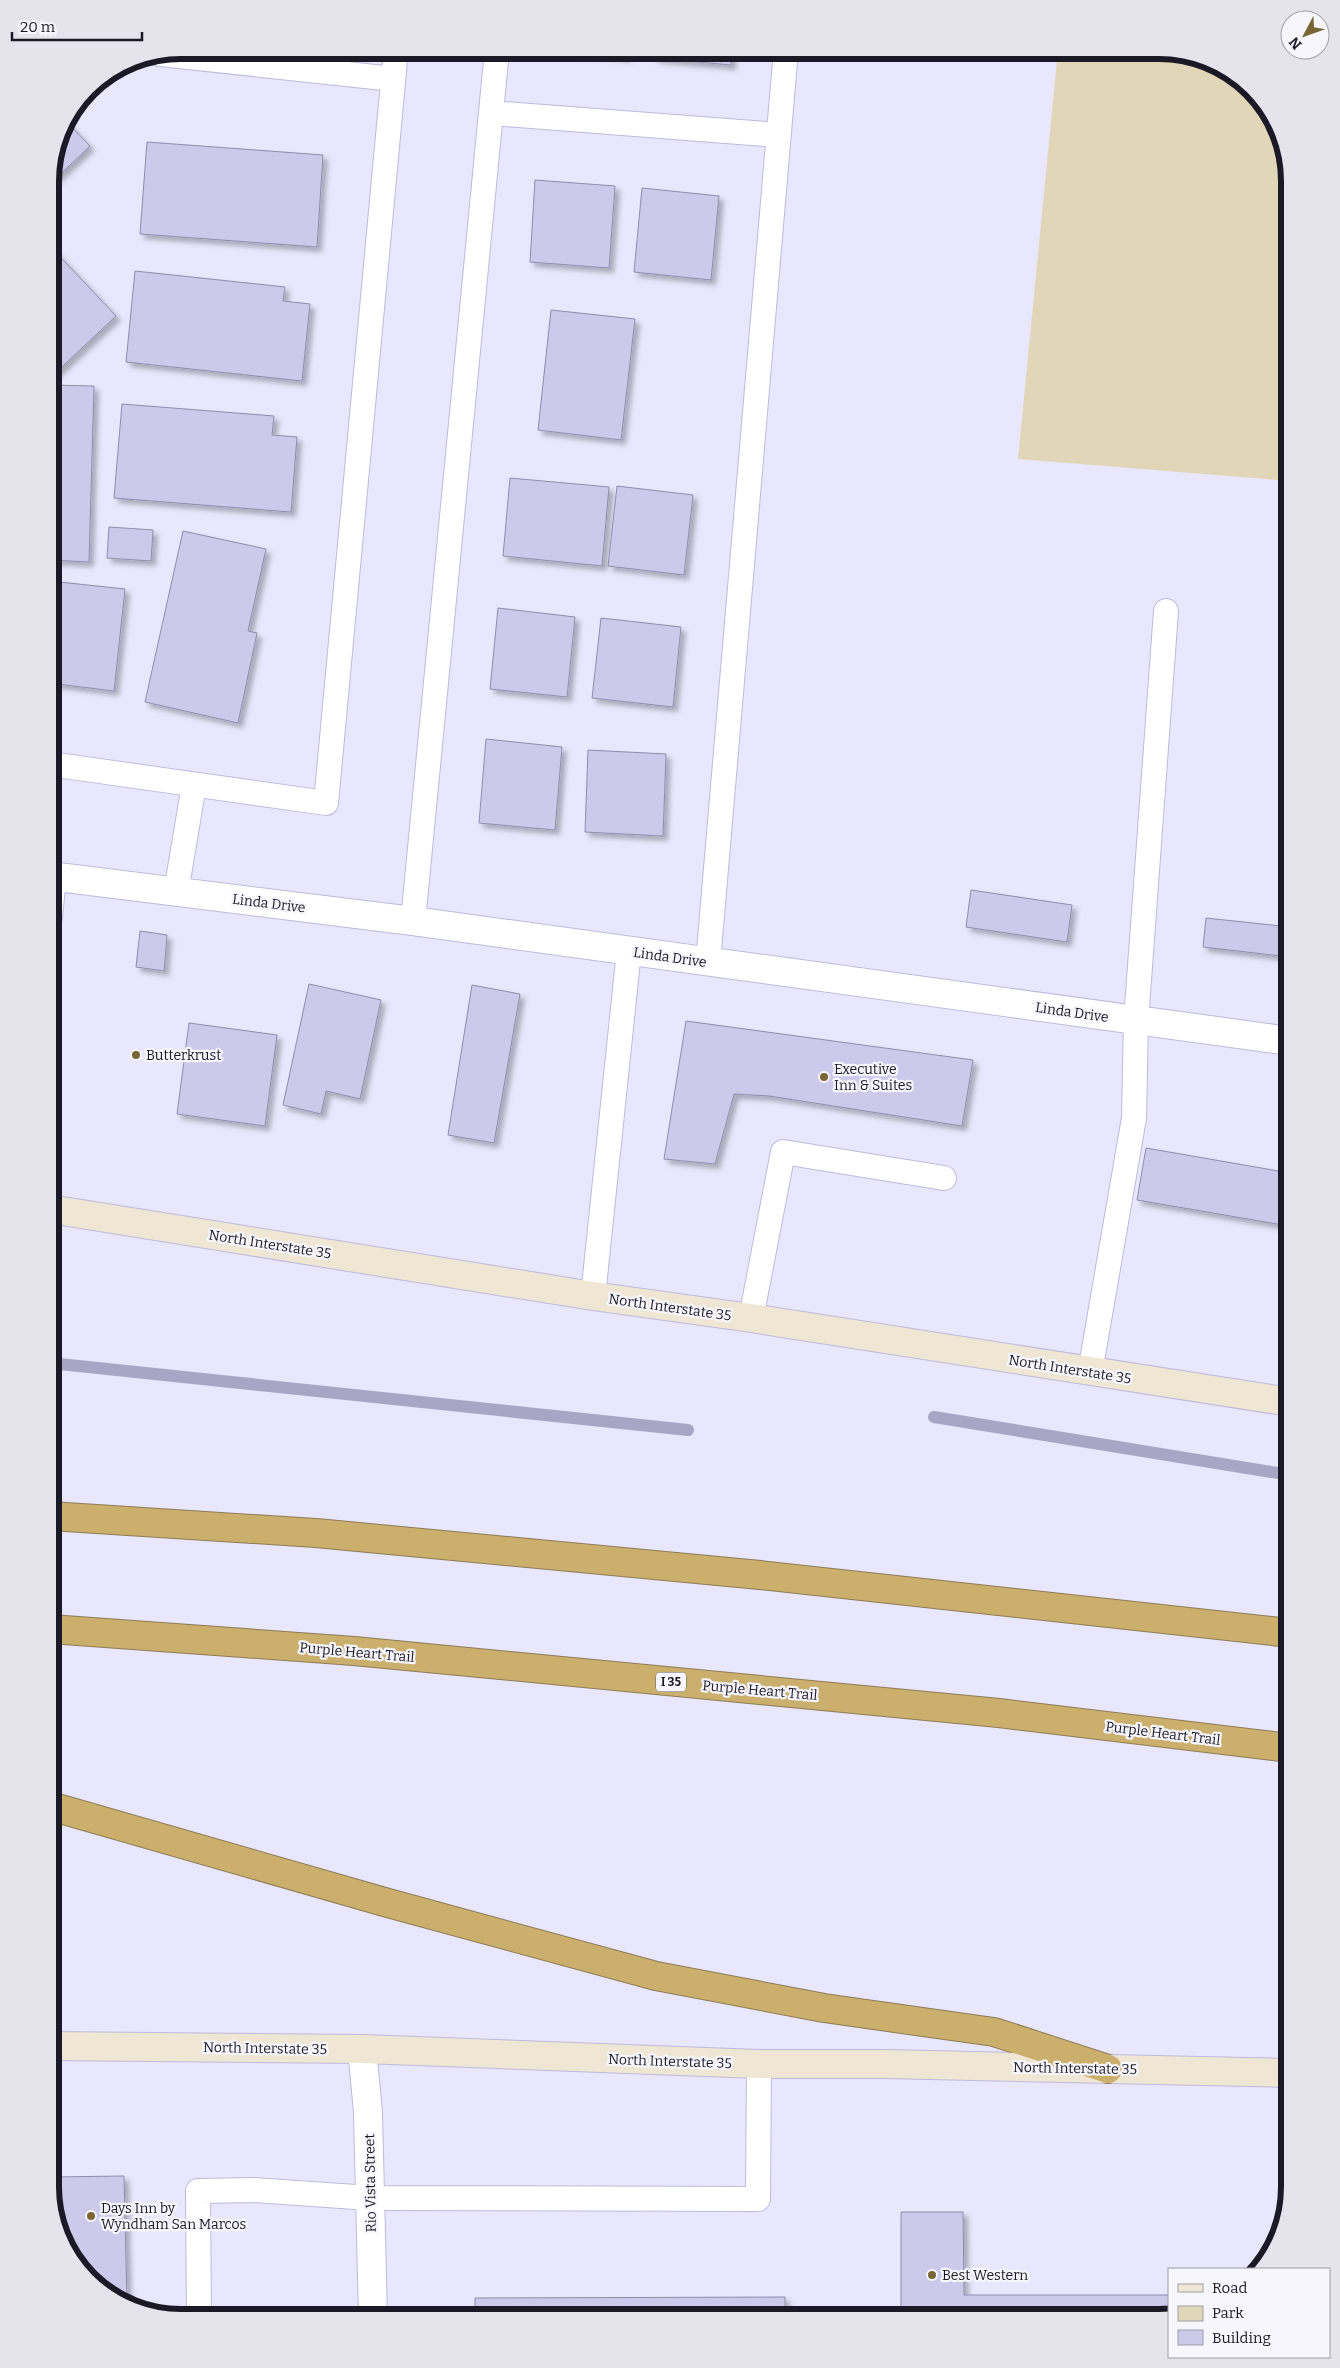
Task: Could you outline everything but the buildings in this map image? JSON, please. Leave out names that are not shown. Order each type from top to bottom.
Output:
[{"type":"highway","points":[[59,1517],[316,1533],[632,1563],[1281,1633]]},
{"type":"highway","name":"Purple Heart Trail","points":[[59,1630],[354,1651],[999,1713],[1281,1747]]},
{"type":"highway","points":[[59,1809],[388,1903],[656,1976],[824,2008],[994,2032],[1108,2069]]},
{"type":"main road","name":"North Interstate 35","points":[[59,1210],[593,1296],[751,1318],[1281,1401]]},
{"type":"main road","name":"North Interstate 35","points":[[59,2046],[362,2049],[759,2064],[1281,2073]]},
{"type":"street","name":"Linda Drive","points":[[59,878],[414,921],[1281,1040]]},
{"type":"street","name":"Rio Vista Street","points":[[362,2049],[368,2112],[373,2309]]},
{"type":"lane","points":[[207,59],[393,79]]},
{"type":"lane","points":[[59,765],[326,803],[395,59]]},
{"type":"lane","points":[[414,921],[496,59]]},
{"type":"lane","points":[[708,962],[785,59]]},
{"type":"lane","points":[[491,113],[780,135]]},
{"type":"lane","points":[[1090,1372],[1134,1118],[1136,1021],[1166,611]]},
{"type":"lane","points":[[176,892],[194,785]]},
{"type":"lane","points":[[593,1296],[629,951]]},
{"type":"lane","points":[[751,1318],[783,1152],[944,1178]]},
{"type":"lane","points":[[199,2309],[198,2191],[253,2190],[370,2198],[758,2199],[759,2064]]},
{"type":"green space","points":[[1057,59],[1167,59],[1183,61],[1213,71],[1240,89],[1261,113],[1269,127],[1279,157],[1281,173],[1281,480],[1018,459]]},
{"type":"waterway","points":[[59,1364],[688,1430]]},
{"type":"waterway","points":[[934,1417],[1281,1474]]},
{"type":"place","name":"Butterkrust","points":[[136,1055]]},
{"type":"place","name":"Executive Inn & Suites","points":[[824,1077]]},
{"type":"place","name":"Days Inn by Wyndham San Marcos","points":[[91,2216]]},
{"type":"place","name":"Best Western","points":[[932,2275]]}]
